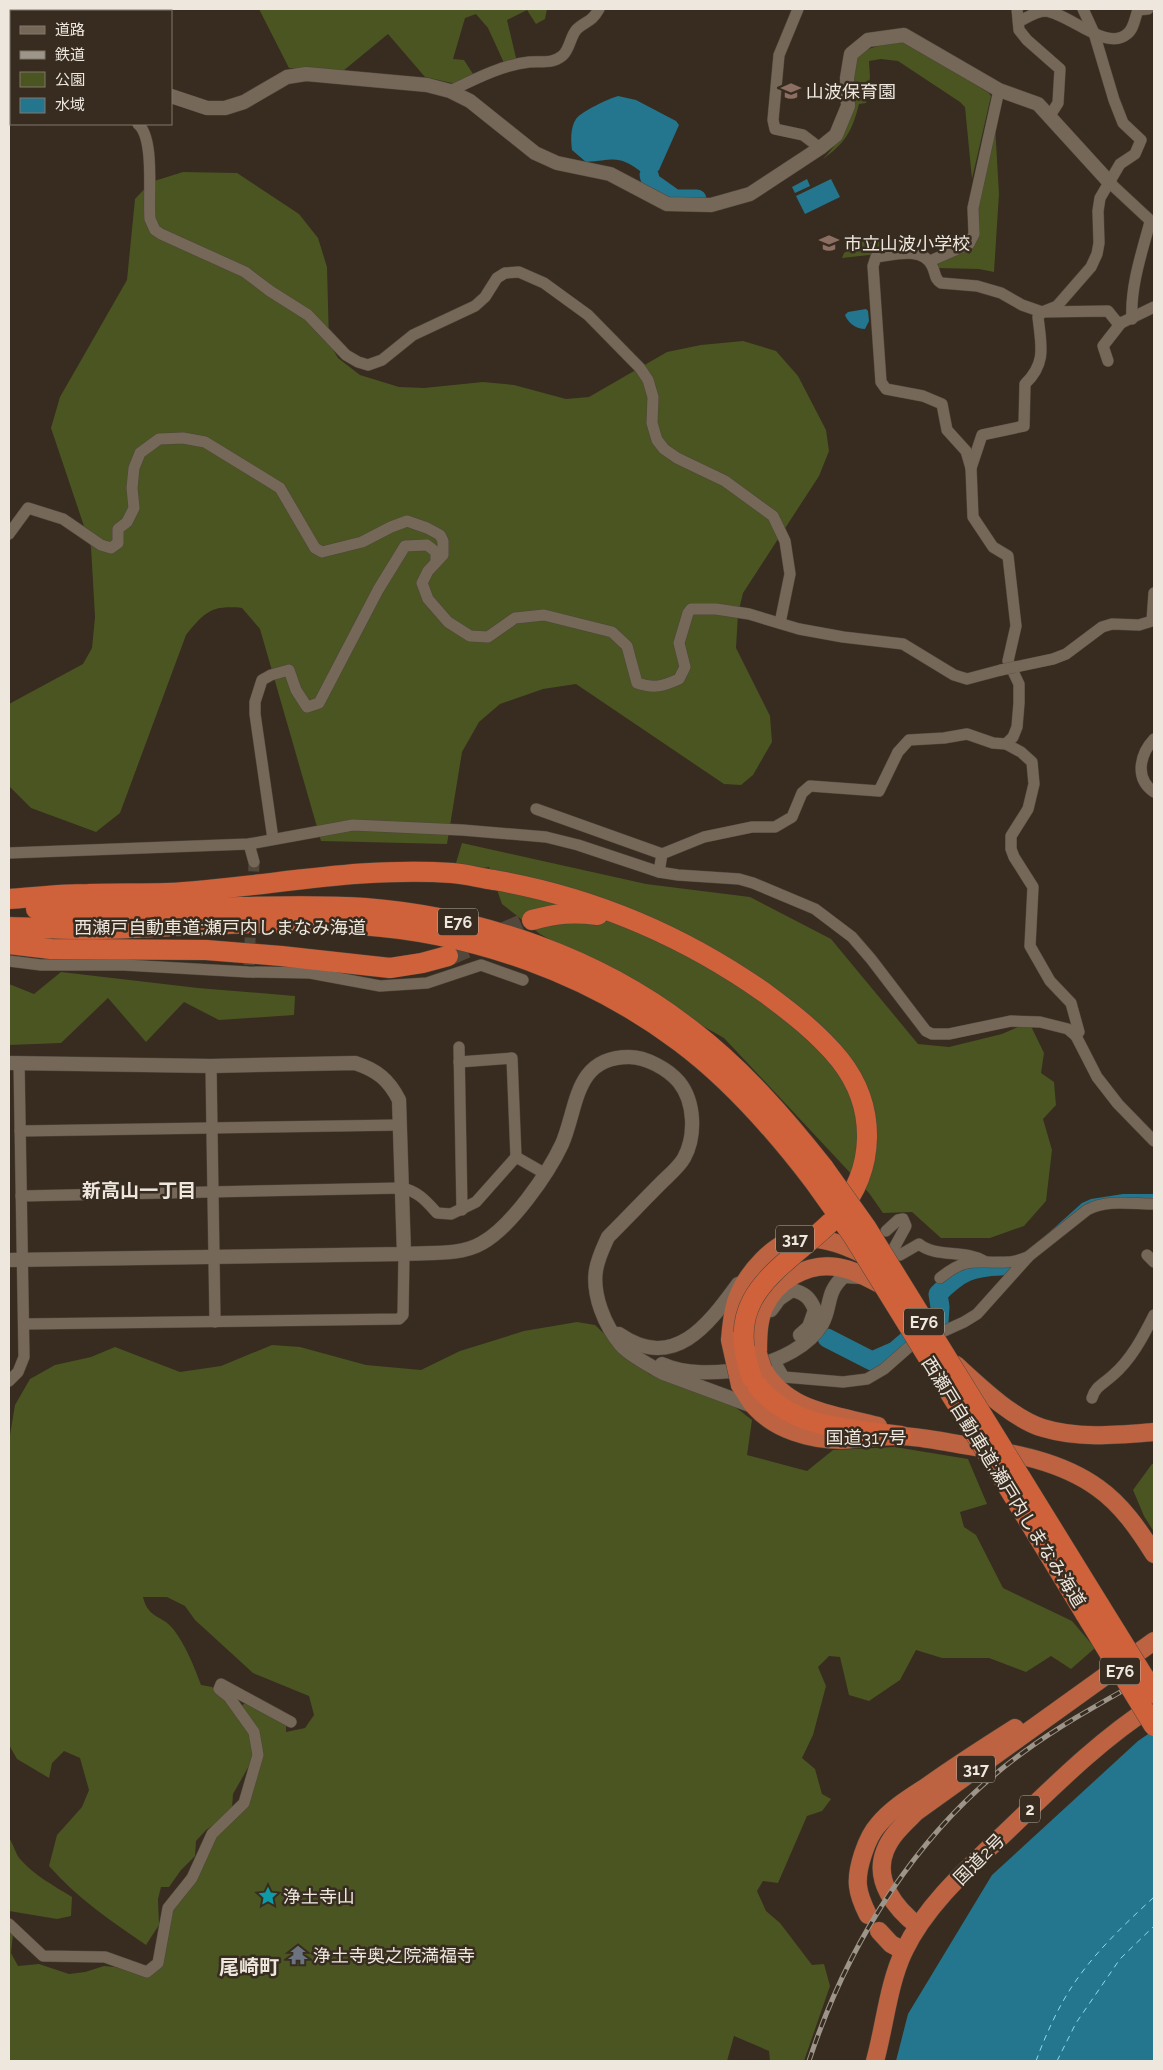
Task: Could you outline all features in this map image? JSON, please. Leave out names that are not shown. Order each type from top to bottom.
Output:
[{"type":"highway","points":[[9,899],[85,894],[168,893],[360,873],[453,873],[517,884],[581,901],[671,936],[736,973],[809,1028],[833,1051],[851,1074],[864,1107],[868,1134],[863,1170],[856,1188],[831,1222],[772,1273],[760,1286],[753,1298],[746,1314],[743,1331],[747,1364],[757,1369],[761,1392],[774,1404],[789,1413],[832,1426],[901,1436]]},
{"type":"highway","name":"西瀬戸自動車道;瀬戸内しまなみ海道","points":[[9,909],[100,910],[321,906],[364,908],[432,916],[507,936],[558,954],[601,974],[647,1000],[689,1028],[738,1070],[762,1095],[818,1174],[853,1236],[1014,1483],[1094,1611],[1154,1693]]},
{"type":"highway","points":[[532,920],[574,912],[601,916],[669,940],[736,973]]},
{"type":"highway","name":"西瀬戸自動車道;瀬戸内しまなみ海道","points":[[9,927],[101,929],[209,924],[360,924],[429,933],[502,951],[551,969],[594,989],[643,1017],[680,1042],[728,1083],[780,1138],[818,1174]]},
{"type":"highway","points":[[9,944],[51,949],[206,950],[390,968],[422,963],[448,956]]},
{"type":"highway","name":"国道317号","points":[[757,1369],[736,1372],[730,1340],[731,1319],[736,1300],[760,1262],[777,1247],[792,1240],[805,1238],[830,1240],[856,1250],[881,1264],[900,1295],[954,1363],[1000,1402],[1042,1428],[1076,1435],[1115,1436],[1154,1432]]},
{"type":"highway","name":"国道317号","points":[[900,1295],[856,1272],[836,1267],[806,1268],[780,1286],[764,1308],[758,1336],[755,1407],[779,1425],[806,1436],[840,1440],[901,1436],[976,1447],[1060,1467],[1080,1476],[1099,1488],[1116,1503],[1154,1554]]},
{"type":"highway","name":"国道317号","points":[[757,1369],[782,1393],[811,1410],[924,1439]]},
{"type":"highway","name":"西瀬戸自動車道;瀬戸内しまなみ海道","points":[[1094,1611],[1154,1726]]},
{"type":"highway","name":"317","points":[[868,1915],[861,1900],[858,1885],[859,1869],[876,1826],[892,1810],[975,1753],[1152,1643]]},
{"type":"highway","name":"317","points":[[918,1926],[899,1910],[888,1895],[882,1865],[884,1852],[902,1826],[916,1812],[1152,1643]]},
{"type":"highway","name":"国道2号","points":[[875,2061],[892,1988],[904,1951],[918,1926],[937,1902],[970,1867],[1088,1754],[1154,1705]]},
{"type":"highway","points":[[879,1931],[892,1944],[904,1951]]},
{"type":"street","points":[[450,91],[474,79],[513,65],[550,62],[564,55],[578,28],[593,20],[599,9]]},
{"type":"street","points":[[798,9],[779,55],[773,120],[776,129],[803,135],[820,148]]},
{"type":"street","points":[[1017,9],[1020,21],[1019,30],[1027,40],[1060,69],[1058,103],[1050,117]]},
{"type":"street","points":[[971,468],[982,435],[1024,426],[1024,384],[1036,374],[1042,352],[1038,317],[1042,312],[1058,306],[1091,267],[1100,243],[1098,211],[1100,198],[1120,164],[1135,154],[1141,140],[1123,123],[1114,100],[1094,33],[1083,9]]},
{"type":"street","points":[[1020,21],[1043,11],[1060,16],[1108,39],[1118,39],[1132,29],[1138,10],[1148,9]]},
{"type":"street","points":[[172,96],[207,108],[225,108],[244,102],[288,77],[306,74],[427,85],[450,91],[470,101],[536,153],[557,163],[610,174],[666,204],[711,205],[750,194],[820,148],[836,135],[848,106],[848,78],[851,54],[868,40],[904,36],[1000,90],[1038,104],[1110,183],[1152,223],[1140,260],[1132,307],[1127,321]]},
{"type":"street","points":[[930,261],[969,244],[974,234],[973,208],[1000,90]]},
{"type":"street","points":[[139,125],[142,127],[147,144],[150,219],[155,230],[245,272],[270,291],[308,315],[346,355],[358,362],[368,365],[382,360],[413,335],[475,306],[485,297],[497,278],[505,273],[519,272],[544,283],[588,315],[640,368],[648,380],[652,397],[652,423],[656,440],[677,458],[724,481],[773,516],[785,541],[790,574],[780,623]]},
{"type":"street","points":[[1006,744],[1013,737],[1017,727],[1019,703],[1019,684],[1008,661],[1016,626],[1008,556],[993,547],[973,517],[971,468],[966,451],[946,430],[942,404],[924,396],[886,389],[881,382],[873,266],[876,257],[918,253],[930,261],[936,280],[941,283],[977,286],[1001,293],[1022,305],[1042,312],[1108,311],[1116,321],[1127,321]]},
{"type":"street","points":[[1108,361],[1103,346],[1127,321],[1154,308]]},
{"type":"street","points":[[953,437],[978,446]]},
{"type":"street","points":[[9,534],[28,508],[63,519],[101,545],[112,548],[118,543],[118,529],[127,522],[134,508],[132,488],[134,468],[140,453],[159,439],[183,438],[205,442],[280,488],[316,548],[322,552],[362,542],[406,521],[427,528],[440,535],[443,541],[443,555],[428,571],[422,583],[428,600],[448,622],[470,636],[488,637],[515,618],[544,615],[612,632],[628,646],[638,683],[650,687],[666,685],[679,679],[685,668],[679,643],[691,609],[716,609],[741,613],[799,629],[843,637],[904,644],[954,675],[967,679],[1053,659],[1066,654],[1102,627],[1112,624],[1139,625],[1152,621],[1154,593]]},
{"type":"street","points":[[273,839],[255,714],[255,702],[262,680],[271,675],[290,670],[296,690],[307,707],[319,703],[378,590],[405,546],[427,545],[436,552],[436,562]]},
{"type":"street","points":[[536,809],[662,854],[704,837],[752,827],[775,827],[792,817],[802,793],[810,786],[879,791],[898,752],[909,740],[944,738],[967,734],[993,743],[1006,744],[1021,752],[1032,762],[1034,776],[1028,809],[1011,836],[1011,849],[1014,858],[1033,887],[1030,946],[1050,981],[1071,1004],[1080,1032],[1076,1036]]},
{"type":"street","points":[[1154,739],[1146,747],[1141,760],[1141,775],[1154,792]]},
{"type":"street","points":[[9,853],[249,844],[352,825],[462,830],[546,837],[578,845],[659,872],[739,879],[815,909],[852,937],[926,1031],[932,1034],[949,1034],[1011,1021],[1040,1022],[1068,1029],[1076,1036],[1097,1077],[1118,1104],[1154,1141]]},
{"type":"street","points":[[249,844],[254,862]]},
{"type":"street","points":[[659,872],[662,854]]},
{"type":"street","points":[[9,961],[41,965],[124,965],[310,973],[380,986],[427,983],[481,965],[523,980]]},
{"type":"street","points":[[459,1047],[462,1210]]},
{"type":"street","points":[[16,1260],[404,1254],[460,1250],[481,1244],[502,1229],[523,1205],[544,1174],[562,1144],[580,1085],[591,1070],[607,1060],[620,1057],[635,1057],[655,1064],[681,1084],[689,1104],[692,1135],[684,1158],[608,1237],[600,1253],[596,1272],[598,1298],[603,1316],[622,1346],[663,1373],[755,1407]]},
{"type":"street","points":[[21,1196],[401,1188],[412,1190],[421,1195],[437,1213],[451,1214],[476,1202],[516,1157],[512,1058],[459,1062]]},
{"type":"street","points":[[9,1381],[18,1372],[24,1357],[24,1324],[16,1260],[21,1196],[20,1130],[14,1062],[212,1066],[356,1063],[371,1068],[394,1090],[399,1100],[404,1254],[403,1314],[398,1319],[24,1324]]},
{"type":"street","points":[[212,1066],[215,1322]]},
{"type":"street","points":[[20,1130],[400,1125]]},
{"type":"street","points":[[516,1157],[544,1174]]},
{"type":"street","points":[[610,1328],[642,1354],[667,1366],[695,1373],[714,1374],[757,1369],[784,1377],[844,1382],[867,1379],[884,1369],[909,1347],[964,1322],[977,1314],[1029,1256],[1087,1210],[1096,1205],[1110,1203],[1154,1204]]},
{"type":"street","points":[[886,1230],[898,1220],[903,1220],[906,1226],[894,1248],[895,1252],[900,1255],[919,1244],[930,1250],[974,1255],[984,1261]]},
{"type":"street","points":[[940,1278],[961,1263],[984,1261],[1010,1262],[1029,1256]]},
{"type":"street","points":[[610,1328],[630,1342],[639,1345],[654,1348],[680,1344],[696,1334],[712,1320],[738,1284],[760,1262]]},
{"type":"street","points":[[757,1369],[805,1342],[822,1324],[829,1297],[844,1276],[866,1277]]},
{"type":"street","points":[[642,1354],[692,1365],[712,1367],[727,1366],[762,1358],[786,1345],[809,1327],[815,1310],[811,1299],[802,1292],[792,1290],[786,1293],[773,1306],[758,1336]]},
{"type":"street","points":[[1092,1398],[1094,1389],[1118,1371],[1139,1343],[1154,1315]]},
{"type":"street","points":[[9,1924],[43,1956],[105,1957],[147,1972],[158,1963],[168,1908],[192,1878],[212,1834],[244,1803],[258,1755],[254,1732],[229,1697],[219,1689],[222,1684],[292,1722]]},
{"type":"green space","points":[[259,9],[547,9],[545,19],[536,24],[527,10],[507,20],[517,62],[505,65],[488,28],[476,14],[465,18],[453,59],[464,60],[475,77],[456,84],[425,77],[388,34],[343,71],[289,68]]},
{"type":"green space","points":[[891,42],[911,45],[991,96],[972,179],[965,107],[898,61],[881,59],[869,61],[870,77],[866,103],[859,104],[854,122],[847,136],[837,148],[823,159],[839,140],[850,119],[854,89],[854,62],[857,56]]},
{"type":"green space","points":[[995,125],[999,194],[994,272],[979,269],[937,268],[939,262],[971,249],[975,208]]},
{"type":"green space","points":[[183,172],[237,173],[299,214],[318,238],[327,267],[329,343],[338,358],[360,375],[399,387],[424,388],[483,382],[514,385],[566,399],[589,397],[667,352],[701,345],[743,341],[776,351],[798,376],[826,430],[829,451],[819,476],[743,593],[738,614],[736,648],[770,716],[772,742],[753,775],[741,785],[724,784],[576,684],[543,689],[500,704],[479,722],[462,752],[447,844],[321,841],[260,629],[242,608],[231,607],[216,609],[210,612],[198,621],[186,635],[120,813],[96,832],[31,808],[9,786],[9,704],[83,664],[92,648],[95,617],[91,547],[51,428],[60,397],[127,280],[135,199],[151,182]]},
{"type":"green space","points":[[864,239],[895,241],[896,252],[842,258],[844,253]]},
{"type":"green space","points":[[899,242],[918,244],[919,251],[900,252]]},
{"type":"green space","points":[[462,843],[646,884],[750,897],[831,939],[918,1044],[949,1047],[1002,1034],[1029,1022],[1044,1053],[1041,1073],[1054,1082],[1056,1105],[1043,1119],[1052,1150],[1046,1201],[1024,1226],[990,1238],[941,1238],[912,1212],[883,1213],[869,1193],[724,1038],[540,934],[502,904],[489,867],[453,873]]},
{"type":"green space","points":[[61,972],[198,988],[295,996],[294,1015],[219,1020],[184,1002],[146,1042],[108,998],[61,1043],[9,1045],[9,984],[34,994]]},
{"type":"green space","points":[[577,1322],[595,1325],[649,1374],[734,1406],[752,1420],[747,1455],[807,1471],[833,1450],[895,1447],[968,1459],[987,1504],[960,1512],[964,1527],[976,1535],[1003,1588],[1072,1621],[1095,1648],[1071,1669],[1051,1656],[1026,1672],[989,1658],[942,1658],[916,1650],[900,1680],[869,1701],[849,1695],[840,1657],[829,1656],[818,1667],[826,1686],[813,1735],[802,1758],[815,1769],[822,1794],[831,1799],[822,1811],[807,1816],[778,1883],[763,1881],[757,1891],[766,1911],[780,1923],[812,1965],[824,1964],[830,1986],[804,2061],[770,2061],[769,2051],[734,2036],[727,2061],[9,2061],[9,1931],[13,1934],[11,1953],[18,1966],[39,1964],[69,1974],[85,1972],[104,1966],[115,1967],[146,1976],[161,1965],[171,1910],[215,1835],[247,1804],[261,1755],[241,1706],[247,1702],[286,1725],[286,1732],[305,1728],[314,1715],[309,1696],[253,1673],[195,1620],[185,1606],[167,1597],[143,1597],[148,1609],[170,1625],[178,1636],[201,1685],[212,1687],[225,1698],[252,1736],[254,1757],[233,1794],[232,1809],[220,1821],[206,1830],[196,1841],[195,1856],[181,1870],[169,1887],[161,1887],[158,1899],[159,1925],[146,1945],[83,1899],[49,1866],[57,1835],[82,1807],[89,1790],[80,1758],[64,1751],[52,1763],[49,1778],[17,1759],[9,1745],[9,1441],[15,1405],[30,1379],[55,1365],[91,1357],[115,1347],[180,1372],[221,1366],[272,1345],[300,1347],[366,1365],[421,1370],[460,1351],[524,1331]]},
{"type":"green space","points":[[1152,1464],[1154,1464],[1154,1532],[1144,1516],[1133,1490]]},
{"type":"green space","points":[[9,1838],[18,1857],[26,1865],[44,1880],[72,1897],[71,1916],[57,1919],[9,1911]]},
{"type":"water","points":[[618,96],[636,100],[676,121],[679,125],[659,170],[655,174],[644,174],[622,161],[586,162],[572,150],[572,130],[576,119],[589,109]]},
{"type":"water","points":[[807,179],[810,186],[795,193],[792,187]]},
{"type":"water","points":[[831,179],[840,197],[805,214],[796,196]]},
{"type":"water","points":[[866,309],[869,321],[865,329],[853,325],[845,315],[848,312]]},
{"type":"water","points":[[1123,1194],[1154,1194],[1154,1198],[1114,1199],[1034,1246],[1082,1203],[1091,1199]]},
{"type":"water","points":[[1154,1730],[1154,2061],[896,2061],[908,2014],[992,1875],[1138,1741]]},
{"type":"waterway","points":[[649,175],[651,182],[675,199],[697,199]]},
{"type":"waterway","points":[[827,1338],[872,1361],[895,1351],[909,1339],[939,1322],[940,1307],[938,1294],[953,1280],[974,1269],[1001,1266]]},
{"type":"ferry route","points":[[1036,2061],[1053,2020],[1075,1982],[1102,1948],[1154,1897]]},
{"type":"ferry route","points":[[1057,2061],[1076,2023],[1120,1959],[1154,1926]]},
{"type":"tunnel","points":[[253,888],[254,862]]},
{"type":"tunnel","points":[[249,965],[251,919]]},
{"type":"tunnel","points":[[448,956],[532,920]]},
{"type":"railway","points":[[809,2061],[844,1973],[866,1931],[891,1891],[919,1853],[950,1817],[984,1784],[1021,1754],[1087,1711],[1154,1673]]},
{"type":"place","name":"山波保育園","points":[[791,91]]},
{"type":"place","name":"市立山波小学校","points":[[829,243]]},
{"type":"place","name":"浄土寺山","points":[[268,1896]]},
{"type":"place","name":"浄土寺奥之院満福寺","points":[[298,1955]]},
{"type":"district","name":"新高山一丁目","points":[[139,1190]]},
{"type":"district","name":"尾崎町","points":[[249,1967]]}]
